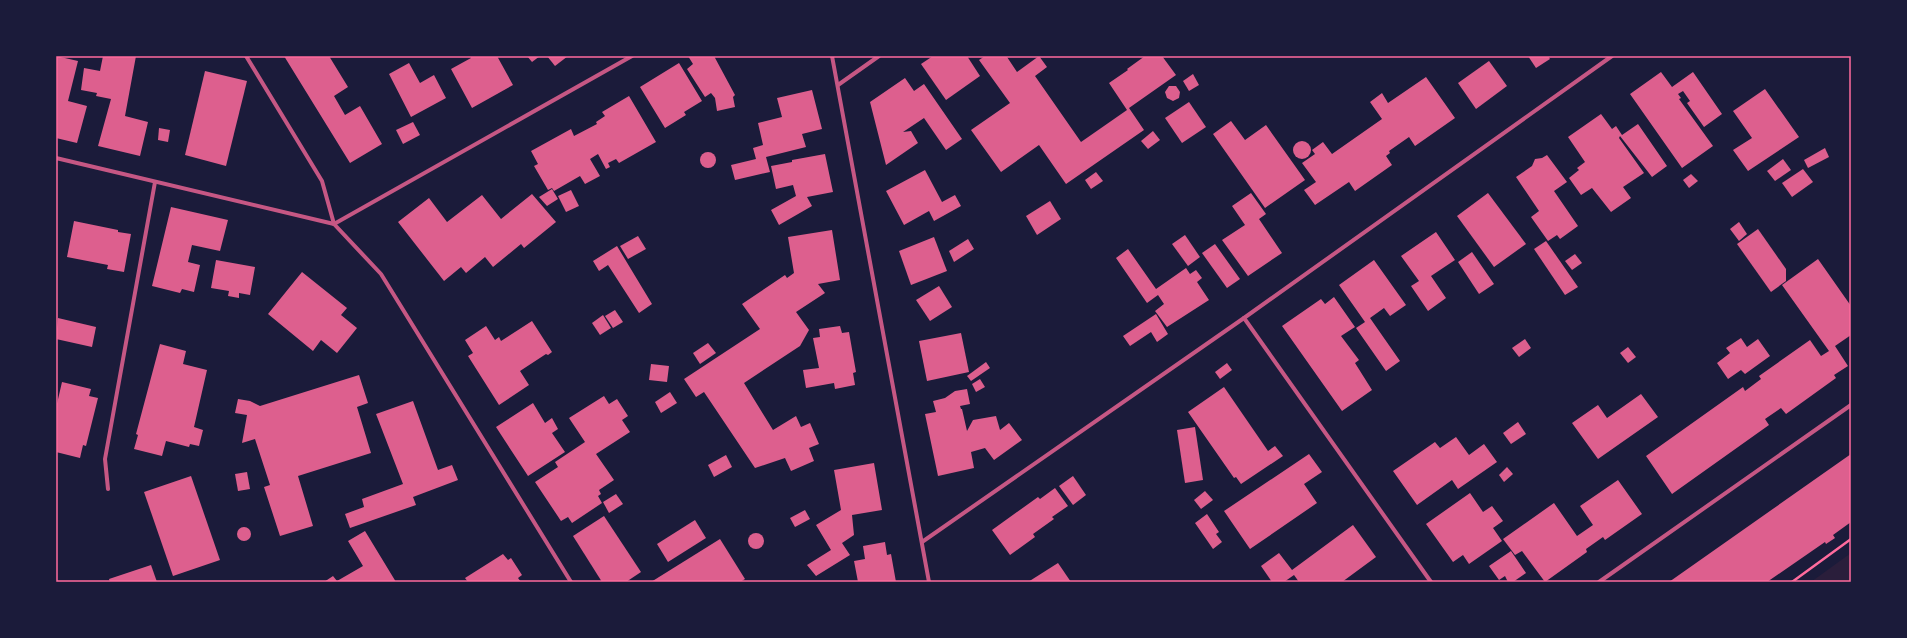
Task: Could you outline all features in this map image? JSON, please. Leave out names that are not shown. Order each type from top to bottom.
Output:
[{"type":"street","points":[[246,56],[322,181],[334,224],[381,274],[571,582]]},
{"type":"street","points":[[56,158],[334,224],[632,56]]},
{"type":"street","points":[[832,56],[929,582]]},
{"type":"street","points":[[838,85],[879,56]]},
{"type":"street","points":[[922,542],[1244,318],[1612,56]]},
{"type":"street","points":[[108,489],[105,459],[155,182]]},
{"type":"street","points":[[1244,318],[1431,582]]},
{"type":"street","points":[[1599,582],[1851,405]]},
{"type":"path","points":[[1792,582],[1851,539]]},
{"type":"shaded area","points":[[1851,553],[1851,582],[1811,582]]},
{"type":"building","points":[[56,56],[78,61],[68,101],[87,106],[77,143],[56,138]]},
{"type":"building","points":[[103,56],[136,56],[125,116],[148,122],[140,156],[98,146],[111,99],[96,96],[97,93],[81,90],[84,68],[100,71]]},
{"type":"building","points":[[284,56],[329,56],[348,87],[334,96],[345,115],[360,106],[382,144],[350,163]]},
{"type":"building","points":[[470,56],[497,56],[513,85],[472,108],[451,69],[471,58]]},
{"type":"building","points":[[527,56],[540,56],[532,62]]},
{"type":"building","points":[[547,56],[568,56],[555,66]]},
{"type":"building","points":[[688,56],[714,56],[735,95],[733,97],[735,107],[717,111],[715,98],[711,93],[705,97],[687,69],[693,64]]},
{"type":"building","points":[[933,56],[967,56],[980,76],[946,100],[921,64]]},
{"type":"building","points":[[985,56],[1009,56],[1007,57],[1017,72],[1039,56],[1047,67],[1035,76],[1081,142],[1127,110],[1109,83],[1145,56],[1162,56],[1176,75],[1129,108],[1144,130],[1066,184],[1039,145],[1001,172],[971,130],[1010,103],[979,60]]},
{"type":"building","points":[[1528,56],[1548,56],[1550,59],[1536,68]]},
{"type":"building","points":[[1489,61],[1507,86],[1476,109],[1458,83]]},
{"type":"building","points":[[409,63],[420,83],[434,75],[446,98],[411,117],[389,74]]},
{"type":"building","points":[[679,63],[702,101],[684,112],[686,115],[665,128],[640,87]]},
{"type":"building","points":[[205,71],[247,81],[226,166],[185,155]]},
{"type":"building","points":[[1661,72],[1672,87],[1693,72],[1722,114],[1704,127],[1687,103],[1690,101],[1683,91],[1678,94],[1681,98],[1679,99],[1713,146],[1682,168],[1630,94]]},
{"type":"building","points":[[1193,74],[1199,85],[1189,91],[1183,81]]},
{"type":"building","points":[[1426,77],[1455,118],[1415,146],[1409,137],[1389,151],[1390,153],[1386,156],[1392,165],[1355,191],[1349,182],[1315,205],[1304,190],[1316,182],[1302,163],[1315,154],[1312,150],[1323,142],[1332,154],[1382,119],[1370,102],[1382,93],[1388,103]]},
{"type":"building","points":[[905,78],[914,91],[924,84],[962,139],[946,150],[924,118],[903,132],[911,131],[918,143],[886,165],[870,102]]},
{"type":"building","points":[[1169,86],[1176,86],[1180,92],[1179,98],[1173,101],[1167,98],[1165,92]]},
{"type":"building","points":[[1765,89],[1799,137],[1748,171],[1733,150],[1752,138],[1733,111]]},
{"type":"building","points":[[812,90],[822,129],[802,134],[806,147],[766,157],[770,172],[735,180],[731,165],[756,159],[753,148],[763,145],[758,123],[782,117],[777,98]]},
{"type":"building","points":[[629,96],[656,142],[619,163],[616,159],[608,163],[610,167],[606,169],[598,154],[590,159],[600,176],[585,184],[580,176],[554,191],[552,188],[548,190],[534,166],[538,164],[531,151],[571,129],[574,136],[597,124],[596,122],[605,116],[602,112]]},
{"type":"building","points":[[1189,102],[1206,127],[1182,143],[1165,118]]},
{"type":"building","points":[[1601,114],[1612,129],[1616,126],[1622,135],[1638,124],[1667,166],[1652,177],[1620,136],[1619,138],[1644,173],[1623,187],[1631,198],[1611,212],[1592,188],[1581,195],[1569,178],[1579,170],[1577,168],[1585,162],[1568,137]]},
{"type":"building","points":[[1231,121],[1245,140],[1266,125],[1305,180],[1265,208],[1213,134]]},
{"type":"building","points":[[413,122],[420,135],[403,144],[396,130]]},
{"type":"building","points":[[159,128],[170,130],[168,142],[158,140]]},
{"type":"building","points":[[1153,131],[1160,140],[1148,149],[1141,141]]},
{"type":"building","points":[[1302,141],[1308,144],[1311,150],[1308,156],[1302,159],[1296,156],[1293,150],[1296,144]]},
{"type":"building","points":[[1825,148],[1829,157],[1808,168],[1804,160]]},
{"type":"building","points":[[705,152],[711,152],[716,157],[714,166],[711,168],[705,168],[700,163],[700,157]]},
{"type":"building","points":[[825,154],[833,192],[807,197],[812,206],[779,225],[771,210],[796,196],[793,185],[776,189],[771,166],[792,162],[792,160]]},
{"type":"building","points":[[1547,155],[1567,182],[1554,191],[1578,226],[1560,239],[1557,235],[1548,241],[1531,217],[1539,211],[1516,177],[1532,166],[1535,159],[1542,158]]},
{"type":"building","points":[[1783,159],[1791,170],[1775,181],[1767,171]]},
{"type":"building","points":[[1803,169],[1813,182],[1792,197],[1782,183]]},
{"type":"building","points":[[925,170],[942,202],[955,195],[961,206],[934,221],[929,211],[904,225],[886,191]]},
{"type":"building","points":[[1096,172],[1103,181],[1091,189],[1085,180]]},
{"type":"building","points":[[1691,174],[1698,181],[1689,188],[1683,180]]},
{"type":"building","points":[[552,189],[558,199],[547,206],[539,197]]},
{"type":"building","points":[[571,190],[579,206],[566,212],[558,196]]},
{"type":"building","points":[[1251,193],[1266,214],[1259,219],[1282,253],[1248,276],[1222,240],[1245,225],[1232,206]]},
{"type":"building","points":[[1488,193],[1526,244],[1494,267],[1457,216]]},
{"type":"building","points":[[532,194],[556,222],[524,248],[521,244],[493,267],[485,257],[466,273],[461,267],[444,281],[398,222],[429,198],[447,222],[482,195],[501,219]]},
{"type":"building","points":[[1050,201],[1061,219],[1037,235],[1026,216]]},
{"type":"building","points":[[171,207],[228,220],[220,251],[192,245],[188,262],[200,265],[194,292],[182,289],[180,293],[152,286]]},
{"type":"building","points":[[74,221],[131,234],[124,272],[107,269],[108,265],[67,257]]},
{"type":"building","points":[[1739,222],[1747,234],[1739,241],[1730,229]]},
{"type":"building","points":[[1758,229],[1786,269],[1786,281],[1771,292],[1737,244]]},
{"type":"building","points":[[832,230],[840,280],[818,284],[825,293],[796,312],[809,330],[800,346],[744,383],[773,430],[796,416],[801,427],[810,423],[819,444],[809,448],[814,461],[791,471],[785,458],[755,468],[704,392],[696,397],[684,379],[760,329],[742,304],[785,275],[787,278],[794,273],[788,237]]},
{"type":"building","points":[[1436,232],[1455,260],[1431,276],[1446,298],[1428,311],[1411,286],[1419,281],[1401,256]]},
{"type":"building","points":[[1185,235],[1200,257],[1188,266],[1172,244]]},
{"type":"building","points":[[638,236],[646,249],[628,259],[620,246]]},
{"type":"building","points":[[934,237],[947,271],[911,285],[899,251]]},
{"type":"building","points":[[968,239],[974,249],[954,262],[949,251]]},
{"type":"building","points":[[1546,241],[1578,287],[1565,295],[1534,249]]},
{"type":"building","points":[[1215,244],[1240,279],[1227,288],[1202,253]]},
{"type":"building","points":[[617,246],[652,304],[639,313],[608,265],[599,271],[593,261]]},
{"type":"building","points":[[1128,249],[1156,289],[1186,268],[1190,274],[1196,270],[1202,278],[1197,282],[1209,300],[1167,327],[1155,311],[1164,304],[1158,295],[1147,303],[1116,258]]},
{"type":"building","points":[[1472,252],[1494,284],[1479,294],[1458,262]]},
{"type":"building","points":[[1575,254],[1582,263],[1572,270],[1565,261]]},
{"type":"building","points":[[1818,259],[1851,306],[1851,335],[1835,346],[1848,366],[1834,375],[1836,378],[1786,414],[1781,408],[1765,419],[1769,425],[1672,494],[1646,456],[1743,387],[1745,391],[1761,379],[1759,376],[1810,340],[1821,356],[1829,351],[1782,285]]},
{"type":"building","points":[[216,260],[255,267],[250,295],[239,293],[239,298],[228,296],[229,291],[211,288]]},
{"type":"building","points":[[1374,260],[1406,305],[1390,316],[1384,308],[1370,318],[1400,361],[1386,371],[1356,328],[1365,322],[1339,285]]},
{"type":"building","points":[[302,272],[347,308],[341,315],[357,328],[337,353],[321,340],[313,351],[268,314]]},
{"type":"building","points":[[939,286],[952,307],[930,321],[916,300]]},
{"type":"building","points":[[1334,297],[1355,327],[1341,336],[1359,360],[1355,363],[1372,390],[1342,411],[1282,326],[1321,299],[1325,304]]},
{"type":"building","points":[[615,310],[623,322],[613,328],[605,316]]},
{"type":"building","points":[[1156,314],[1168,334],[1157,342],[1151,332],[1130,346],[1123,336]]},
{"type":"building","points":[[603,315],[611,328],[600,335],[592,323]]},
{"type":"building","points":[[58,318],[96,327],[92,347],[56,339]]},
{"type":"building","points":[[532,321],[552,352],[548,355],[546,354],[520,371],[529,385],[499,405],[468,356],[473,353],[465,340],[486,326],[495,340],[499,337],[501,341]]},
{"type":"building","points":[[840,326],[842,333],[849,332],[856,372],[853,373],[855,385],[835,389],[834,383],[806,388],[803,370],[819,368],[813,338],[820,337],[819,329]]},
{"type":"building","points":[[961,333],[969,372],[927,381],[919,341]]},
{"type":"building","points":[[1741,338],[1747,347],[1758,339],[1770,356],[1745,374],[1741,370],[1728,379],[1717,363],[1730,353],[1726,348]]},
{"type":"building","points":[[1525,339],[1531,348],[1519,357],[1512,348]]},
{"type":"building","points":[[708,343],[716,353],[700,364],[693,353]]},
{"type":"building","points":[[160,344],[186,351],[183,364],[207,370],[194,427],[203,430],[199,446],[190,444],[189,447],[166,441],[162,456],[134,449],[138,435],[136,434]]},
{"type":"building","points":[[1628,347],[1636,357],[1628,363],[1620,353]]},
{"type":"building","points":[[986,362],[990,368],[971,381],[967,376]]},
{"type":"building","points":[[1227,363],[1232,370],[1220,379],[1215,372]]},
{"type":"building","points":[[651,364],[669,366],[667,382],[649,380]]},
{"type":"building","points":[[359,375],[368,403],[357,407],[371,453],[298,476],[313,526],[280,536],[264,487],[270,485],[255,439],[242,443],[247,415],[235,413],[238,399],[250,401],[260,406]]},
{"type":"building","points":[[980,379],[985,387],[976,392],[972,384]]},
{"type":"building","points":[[62,382],[91,389],[89,396],[98,398],[86,446],[83,445],[80,458],[56,452],[56,408]]},
{"type":"building","points":[[1224,387],[1268,451],[1275,446],[1283,456],[1241,484],[1236,477],[1234,478],[1188,412]]},
{"type":"building","points":[[967,389],[970,404],[960,406],[967,431],[973,420],[996,416],[1000,430],[1009,423],[1022,440],[994,460],[985,448],[971,452],[974,468],[938,476],[925,414],[936,412],[933,401],[945,398],[955,391]]},
{"type":"building","points":[[670,392],[677,403],[661,413],[655,402]]},
{"type":"building","points":[[1641,394],[1658,417],[1598,459],[1572,423],[1598,405],[1607,418]]},
{"type":"building","points":[[604,396],[609,404],[617,399],[628,416],[622,420],[630,432],[596,454],[614,480],[599,490],[601,494],[598,496],[602,503],[572,523],[568,517],[561,521],[535,482],[558,467],[555,462],[585,442],[569,418]]},
{"type":"building","points":[[413,401],[438,470],[452,465],[458,480],[413,497],[416,505],[350,528],[345,514],[364,507],[362,499],[403,484],[376,414]]},
{"type":"building","points":[[533,403],[545,423],[552,418],[558,429],[552,433],[565,452],[528,476],[496,427]]},
{"type":"building","points":[[1518,422],[1526,434],[1511,444],[1503,433]]},
{"type":"building","points":[[1195,427],[1203,480],[1185,483],[1177,430]]},
{"type":"building","points":[[1456,437],[1469,455],[1484,444],[1497,462],[1458,489],[1452,480],[1417,505],[1393,471],[1435,442],[1440,448]]},
{"type":"building","points":[[1309,454],[1322,472],[1304,484],[1317,503],[1250,549],[1224,511]]},
{"type":"building","points":[[1851,454],[1851,522],[1833,535],[1835,538],[1826,544],[1825,542],[1767,582],[1669,582]]},
{"type":"building","points":[[726,455],[732,467],[714,477],[708,465]]},
{"type":"building","points":[[874,463],[882,510],[852,515],[854,535],[842,543],[850,555],[816,576],[807,565],[831,550],[816,525],[841,510],[834,470]]},
{"type":"building","points":[[1507,467],[1513,474],[1504,482],[1499,475]]},
{"type":"building","points":[[247,472],[250,489],[238,491],[235,474]]},
{"type":"building","points":[[191,476],[220,560],[173,576],[144,492]]},
{"type":"building","points":[[1073,476],[1086,495],[1073,505],[1059,486]]},
{"type":"building","points":[[1618,480],[1642,514],[1605,540],[1603,537],[1586,549],[1587,552],[1545,582],[1522,551],[1515,555],[1503,539],[1554,503],[1577,536],[1593,525],[1580,506]]},
{"type":"building","points":[[1055,488],[1068,506],[1052,517],[1054,519],[1033,534],[1035,537],[1010,555],[992,530],[1038,497],[1040,499]]},
{"type":"building","points":[[1205,491],[1213,500],[1201,509],[1194,500]]},
{"type":"building","points":[[1470,493],[1483,512],[1492,506],[1503,521],[1493,528],[1502,541],[1469,564],[1463,555],[1453,562],[1426,524]]},
{"type":"building","points":[[616,494],[623,504],[609,513],[603,502]]},
{"type":"building","points":[[805,510],[810,519],[795,527],[790,518]]},
{"type":"building","points":[[1207,514],[1219,532],[1216,534],[1222,542],[1213,549],[1195,523]]},
{"type":"building","points":[[604,516],[641,572],[626,582],[602,582],[573,536]]},
{"type":"building","points":[[695,520],[706,538],[668,562],[657,544]]},
{"type":"building","points":[[1353,525],[1376,557],[1342,582],[1299,582],[1294,575],[1284,582],[1272,582],[1261,566],[1279,553],[1292,570]]},
{"type":"building","points":[[241,527],[247,527],[251,531],[251,537],[247,541],[241,541],[237,537],[237,531]]},
{"type":"building","points":[[365,531],[396,582],[324,582],[333,576],[337,581],[363,566],[348,541]]},
{"type":"building","points":[[756,533],[763,538],[764,541],[759,548],[756,549],[749,544],[748,541],[753,534]]},
{"type":"building","points":[[720,539],[745,579],[740,582],[651,582]]},
{"type":"building","points":[[885,542],[887,555],[891,554],[896,582],[858,582],[854,561],[865,559],[863,546]]},
{"type":"building","points":[[1511,551],[1526,573],[1513,582],[1508,582],[1505,576],[1499,580],[1489,566]]},
{"type":"building","points":[[503,554],[508,560],[511,558],[522,575],[518,578],[521,582],[468,582],[465,578]]},
{"type":"building","points":[[1058,563],[1071,582],[1028,582]]},
{"type":"building","points":[[151,565],[157,582],[110,582],[109,579]]}]
